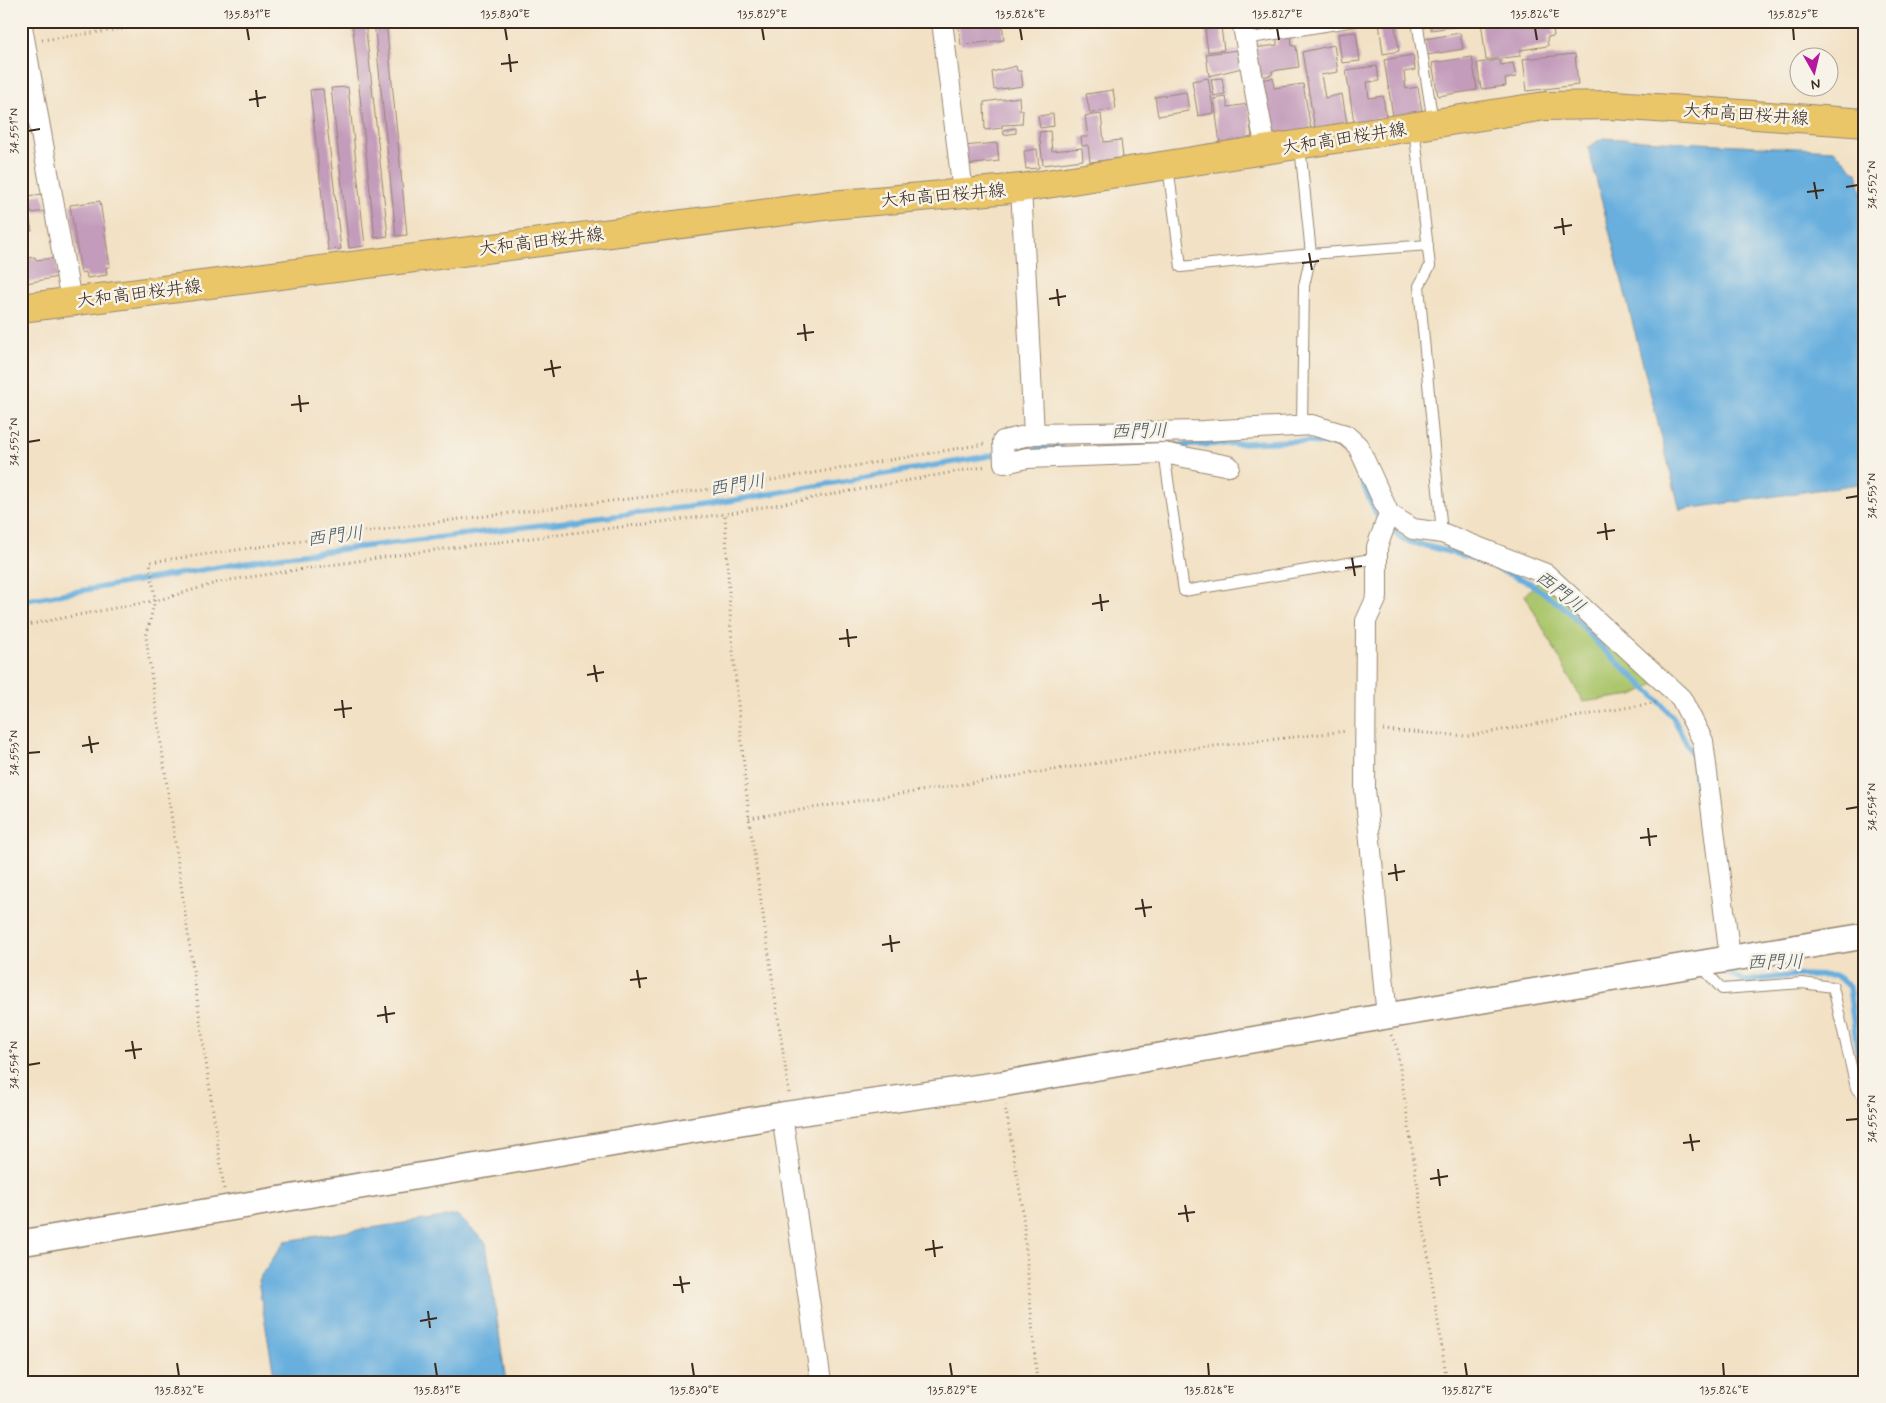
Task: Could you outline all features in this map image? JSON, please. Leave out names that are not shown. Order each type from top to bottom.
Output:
[{"type":"main road","name":"大和高田桜井線","points":[[21,308],[830,205],[1021,188],[1545,106],[1614,105],[1865,123]]},
{"type":"street","points":[[21,21],[71,302]]},
{"type":"street","points":[[942,21],[963,193]]},
{"type":"street","points":[[1243,30],[1266,150]]},
{"type":"street","points":[[1021,188],[1034,434]]},
{"type":"street","points":[[1229,466],[1164,453],[1027,458],[1004,463],[1002,441],[1034,434],[1161,432],[1312,425],[1346,435],[1358,446],[1389,514],[1413,529],[1442,533],[1546,574],[1678,695],[1703,741],[1730,958]]},
{"type":"street","points":[[1384,1017],[1365,789],[1367,729],[1366,621],[1377,597],[1377,547],[1389,514]]},
{"type":"street","points":[[21,1243],[787,1115],[1002,1084],[1865,936]]},
{"type":"street","points":[[787,1115],[821,1382]]},
{"type":"lane","points":[[1243,30],[1355,21]]},
{"type":"lane","points":[[1417,21],[1430,266],[1419,286],[1442,533]]},
{"type":"lane","points":[[1300,145],[1311,254],[1304,286],[1302,426]]},
{"type":"lane","points":[[1168,165],[1181,267],[1428,245]]},
{"type":"lane","points":[[1161,432],[1184,591],[1377,558]]},
{"type":"lane","points":[[1699,963],[1722,989],[1802,984],[1833,986],[1856,1088],[1865,1100]]},
{"type":"path","points":[[24,43],[181,21]]},
{"type":"path","points":[[227,1209],[146,637],[155,600],[150,562],[460,519],[737,486],[1002,441]]},
{"type":"path","points":[[21,626],[155,600],[223,581],[411,553],[725,514],[1004,463]]},
{"type":"path","points":[[725,514],[731,630],[749,818],[787,1115]]},
{"type":"path","points":[[749,818],[1180,750],[1367,729],[1468,736],[1634,708],[1668,700],[1678,695]]},
{"type":"path","points":[[1384,1017],[1397,1048],[1447,1382]]},
{"type":"path","points":[[1002,1084],[1022,1204],[1037,1382]]},
{"type":"green space","points":[[1550,568],[1668,678],[1633,695],[1583,702],[1525,595]]},
{"type":"water","points":[[1603,138],[1834,150],[1857,173],[1865,207],[1865,483],[1680,510],[1588,147]]},
{"type":"water","points":[[457,1215],[486,1243],[506,1382],[275,1382],[258,1280],[285,1241]]},
{"type":"building","points":[[352,21],[365,21],[388,236],[375,238]]},
{"type":"building","points":[[374,21],[386,21],[407,235],[396,236]]},
{"type":"building","points":[[958,21],[1002,21],[1004,40],[961,45]]},
{"type":"building","points":[[1394,21],[1399,51],[1383,54],[1379,22]]},
{"type":"building","points":[[1424,21],[1473,21],[1473,24],[1431,30],[1431,26],[1425,27]]},
{"type":"building","points":[[1481,21],[1552,21],[1554,36],[1547,37],[1548,46],[1520,50],[1520,56],[1486,60]]},
{"type":"building","points":[[1221,27],[1224,50],[1208,52],[1205,29]]},
{"type":"building","points":[[1356,32],[1360,61],[1342,63],[1338,34]]},
{"type":"building","points":[[1460,33],[1463,49],[1427,55],[1425,39]]},
{"type":"building","points":[[1291,37],[1292,46],[1296,46],[1299,67],[1272,71],[1272,75],[1259,77],[1255,48],[1277,45],[1277,39]]},
{"type":"building","points":[[1334,45],[1338,72],[1321,75],[1325,98],[1342,94],[1347,123],[1337,125],[1337,128],[1315,129],[1302,52]]},
{"type":"building","points":[[1239,50],[1242,68],[1209,76],[1206,54]]},
{"type":"building","points":[[1575,54],[1578,85],[1527,91],[1523,59]]},
{"type":"building","points":[[1413,55],[1415,70],[1404,72],[1406,89],[1418,87],[1422,111],[1393,116],[1384,60]]},
{"type":"building","points":[[1472,57],[1477,90],[1438,96],[1432,63]]},
{"type":"building","points":[[1500,60],[1501,65],[1513,63],[1516,77],[1505,79],[1506,86],[1481,89],[1477,63]]},
{"type":"building","points":[[1016,66],[1017,71],[1021,71],[1023,86],[994,90],[992,72]]},
{"type":"building","points":[[1377,66],[1379,81],[1367,82],[1369,98],[1383,96],[1386,117],[1354,122],[1346,70]]},
{"type":"building","points":[[1208,78],[1214,113],[1198,116],[1192,81]]},
{"type":"building","points":[[1222,78],[1225,94],[1214,96],[1211,79]]},
{"type":"building","points":[[1273,78],[1274,88],[1303,84],[1311,129],[1269,136],[1260,80]]},
{"type":"building","points":[[348,87],[365,246],[349,248],[331,88]]},
{"type":"building","points":[[323,89],[341,249],[328,250],[310,90]]},
{"type":"building","points":[[1113,90],[1116,109],[1090,113],[1086,94]]},
{"type":"building","points":[[1186,92],[1189,111],[1158,116],[1155,97]]},
{"type":"building","points":[[1019,97],[1020,110],[1023,110],[1022,124],[1002,125],[1002,128],[985,130],[984,102]]},
{"type":"building","points":[[1226,97],[1228,107],[1248,104],[1252,139],[1220,144],[1214,99]]},
{"type":"building","points":[[27,100],[28,108],[21,109],[21,101]]},
{"type":"building","points":[[29,113],[30,122],[21,124],[21,114]]},
{"type":"building","points":[[1053,114],[1054,126],[1040,128],[1038,116]]},
{"type":"building","points":[[1101,114],[1104,142],[1121,140],[1123,158],[1090,162],[1088,145],[1082,146],[1081,137],[1088,137],[1085,116]]},
{"type":"building","points":[[1016,128],[1016,133],[1004,135],[1003,130]]},
{"type":"building","points":[[1050,131],[1052,151],[1082,148],[1083,160],[1043,165],[1039,132]]},
{"type":"building","points":[[21,141],[25,160],[21,160]]},
{"type":"building","points":[[997,143],[999,161],[966,165],[963,146]]},
{"type":"building","points":[[1037,149],[1039,168],[1026,169],[1024,151]]},
{"type":"building","points":[[21,168],[27,168],[30,190],[21,192]]},
{"type":"building","points":[[43,194],[46,211],[31,213],[28,196]]},
{"type":"building","points":[[100,201],[110,267],[106,267],[107,275],[87,278],[86,272],[81,273],[70,205]]},
{"type":"building","points":[[27,205],[32,231],[21,233],[21,206]]},
{"type":"building","points":[[35,257],[36,260],[55,258],[58,277],[21,284],[21,259]]},
{"type":"waterway","name":"西門川","points":[[1171,446],[1293,441],[1337,444],[1349,453],[1377,515],[1382,520]]},
{"type":"waterway","name":"西門川","points":[[1029,449],[1062,447]]},
{"type":"waterway","name":"西門川","points":[[21,601],[271,558],[712,504],[1000,454]]},
{"type":"waterway","name":"西門川","points":[[1389,526],[1403,540],[1469,557],[1530,583],[1568,611],[1601,647],[1652,694],[1673,717],[1692,754],[1706,847]]},
{"type":"waterway","name":"西門川","points":[[1725,967],[1725,972],[1746,981],[1797,975],[1837,976],[1849,987],[1858,1057],[1865,1076]]}]
